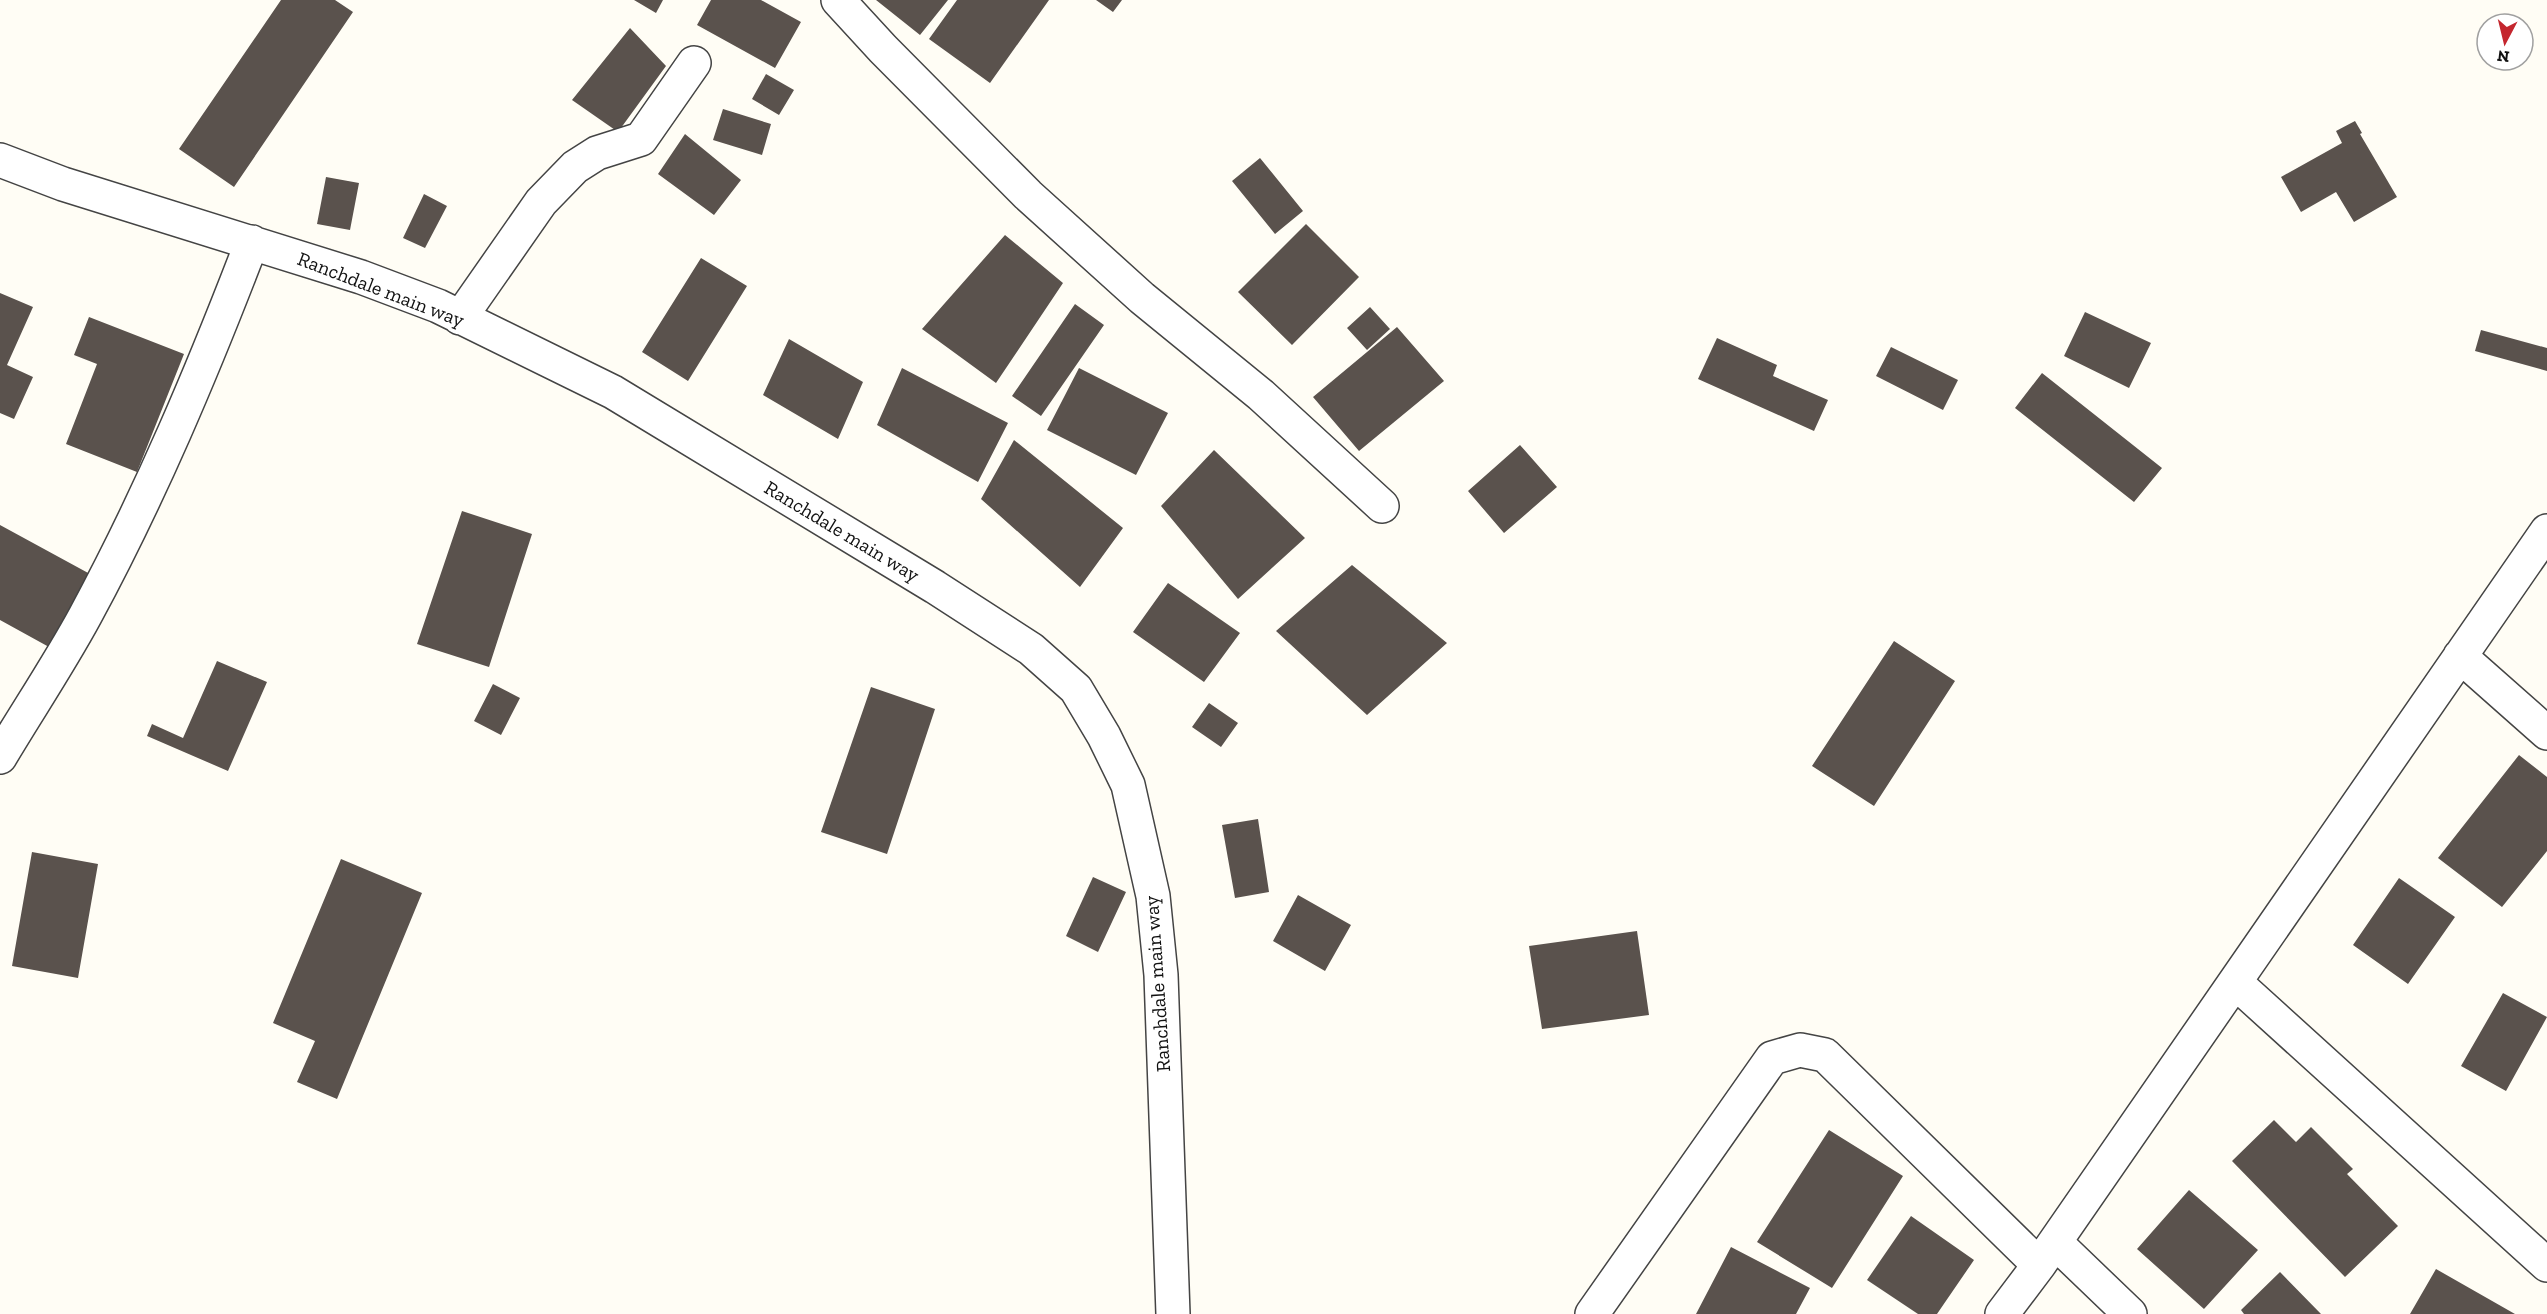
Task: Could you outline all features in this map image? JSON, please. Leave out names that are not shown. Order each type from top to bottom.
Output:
[{"type":"street","points":[[838,0],[883,49],[1028,195],[1142,298],[1261,395],[1382,506]]},
{"type":"street","points":[[460,318],[541,202],[575,167],[597,153],[640,139],[694,63]]},
{"type":"street","name":"Ranchdale main way","points":[[0,160],[63,184],[361,277],[438,306],[623,398],[945,593],[1031,649],[1076,689],[1104,736],[1128,785],[1153,896],[1161,975],[1173,1314]]},
{"type":"street","points":[[0,757],[84,618],[147,495],[217,333],[252,242]]},
{"type":"street","points":[[2002,1314],[2047,1253],[2547,531]]},
{"type":"street","points":[[2460,656],[2547,733]]},
{"type":"street","points":[[2235,982],[2547,1265]]},
{"type":"street","points":[[1592,1314],[1772,1058],[1800,1050],[1825,1055],[2047,1253],[2130,1314]]},
{"type":"building","points":[[281,0],[335,0],[353,12],[234,187],[179,149]]},
{"type":"building","points":[[634,0],[663,0],[656,13]]},
{"type":"building","points":[[711,0],[761,0],[801,22],[775,68],[697,25]]},
{"type":"building","points":[[876,0],[948,0],[920,35]]},
{"type":"building","points":[[957,0],[1049,0],[990,83],[929,39]]},
{"type":"building","points":[[1096,0],[1122,0],[1113,12]]},
{"type":"building","points":[[630,28],[666,66],[618,132],[572,100]]},
{"type":"building","points":[[766,74],[794,90],[779,115],[752,99]]},
{"type":"building","points":[[723,109],[771,124],[762,155],[713,140]]},
{"type":"building","points":[[2355,121],[2362,133],[2360,134],[2397,197],[2354,222],[2336,192],[2301,212],[2281,177],[2342,143],[2336,131]]},
{"type":"building","points":[[685,134],[741,180],[714,215],[658,174]]},
{"type":"building","points":[[1260,158],[1303,211],[1275,234],[1232,181]]},
{"type":"building","points":[[326,177],[359,183],[350,230],[317,224]]},
{"type":"building","points":[[424,194],[447,206],[425,248],[403,238]]},
{"type":"building","points":[[1306,224],[1359,277],[1292,345],[1238,292]]},
{"type":"building","points":[[1005,235],[1063,283],[996,383],[922,329]]},
{"type":"building","points":[[701,258],[747,286],[688,381],[642,352]]},
{"type":"building","points":[[0,293],[33,307],[7,365],[33,377],[14,419],[0,413]]},
{"type":"building","points":[[1075,304],[1104,325],[1041,416],[1012,396]]},
{"type":"building","points":[[1370,307],[1390,329],[1367,350],[1347,328]]},
{"type":"building","points":[[2085,312],[2151,343],[2129,388],[2064,356]]},
{"type":"building","points":[[89,317],[184,354],[137,472],[66,444],[97,364],[74,355]]},
{"type":"building","points":[[1397,327],[1444,381],[1359,451],[1313,397]]},
{"type":"building","points":[[2481,330],[2547,348],[2547,371],[2475,351]]},
{"type":"building","points":[[1717,338],[1777,365],[1773,376],[1828,400],[1814,431],[1698,379]]},
{"type":"building","points":[[789,339],[863,382],[838,439],[763,395]]},
{"type":"building","points":[[1891,347],[1958,380],[1943,410],[1876,376]]},
{"type":"building","points":[[902,368],[1008,423],[978,482],[877,425]]},
{"type":"building","points":[[1079,368],[1168,413],[1136,475],[1047,430]]},
{"type":"building","points":[[2042,373],[2162,468],[2134,502],[2015,408]]},
{"type":"building","points":[[1014,440],[1123,528],[1080,587],[981,499]]},
{"type":"building","points":[[1520,445],[1557,487],[1504,533],[1468,491]]},
{"type":"building","points":[[1214,450],[1305,538],[1238,599],[1161,506]]},
{"type":"building","points":[[462,511],[532,534],[489,667],[417,644]]},
{"type":"building","points":[[0,525],[90,574],[49,647],[0,620]]},
{"type":"building","points":[[1352,565],[1447,643],[1367,715],[1276,631]]},
{"type":"building","points":[[1168,583],[1240,633],[1204,682],[1133,632]]},
{"type":"building","points":[[1894,641],[1955,681],[1874,806],[1812,766]]},
{"type":"building","points":[[217,661],[267,682],[228,771],[147,736],[152,724],[183,738]]},
{"type":"building","points":[[493,684],[520,698],[501,735],[474,721]]},
{"type":"building","points":[[871,687],[935,709],[887,854],[821,832]]},
{"type":"building","points":[[1209,703],[1238,723],[1221,747],[1192,727]]},
{"type":"building","points":[[2519,755],[2547,777],[2547,851],[2502,907],[2438,858]]},
{"type":"building","points":[[1258,819],[1269,892],[1235,898],[1222,825]]},
{"type":"building","points":[[32,852],[98,864],[78,978],[12,966]]},
{"type":"building","points":[[341,859],[422,893],[337,1099],[297,1082],[315,1041],[273,1023]]},
{"type":"building","points":[[1093,877],[1126,892],[1098,952],[1066,936]]},
{"type":"building","points":[[2399,878],[2455,917],[2408,984],[2353,945]]},
{"type":"building","points":[[1298,895],[1351,925],[1325,971],[1273,941]]},
{"type":"building","points":[[1637,931],[1649,1015],[1542,1029],[1529,946]]},
{"type":"building","points":[[2503,993],[2547,1017],[2506,1091],[2461,1066]]},
{"type":"building","points":[[2274,1120],[2296,1142],[2311,1127],[2353,1169],[2347,1174],[2398,1226],[2345,1277],[2232,1161]]},
{"type":"building","points":[[1829,1130],[1903,1176],[1832,1288],[1757,1242]]},
{"type":"building","points":[[2189,1190],[2258,1250],[2204,1309],[2137,1249]]},
{"type":"building","points":[[1911,1216],[1974,1260],[1937,1314],[1918,1314],[1867,1280]]},
{"type":"building","points":[[1731,1247],[1810,1288],[1796,1314],[1696,1314]]},
{"type":"building","points":[[2436,1269],[2515,1314],[2410,1314]]},
{"type":"building","points":[[2280,1272],[2321,1314],[2244,1314],[2241,1310]]}]
